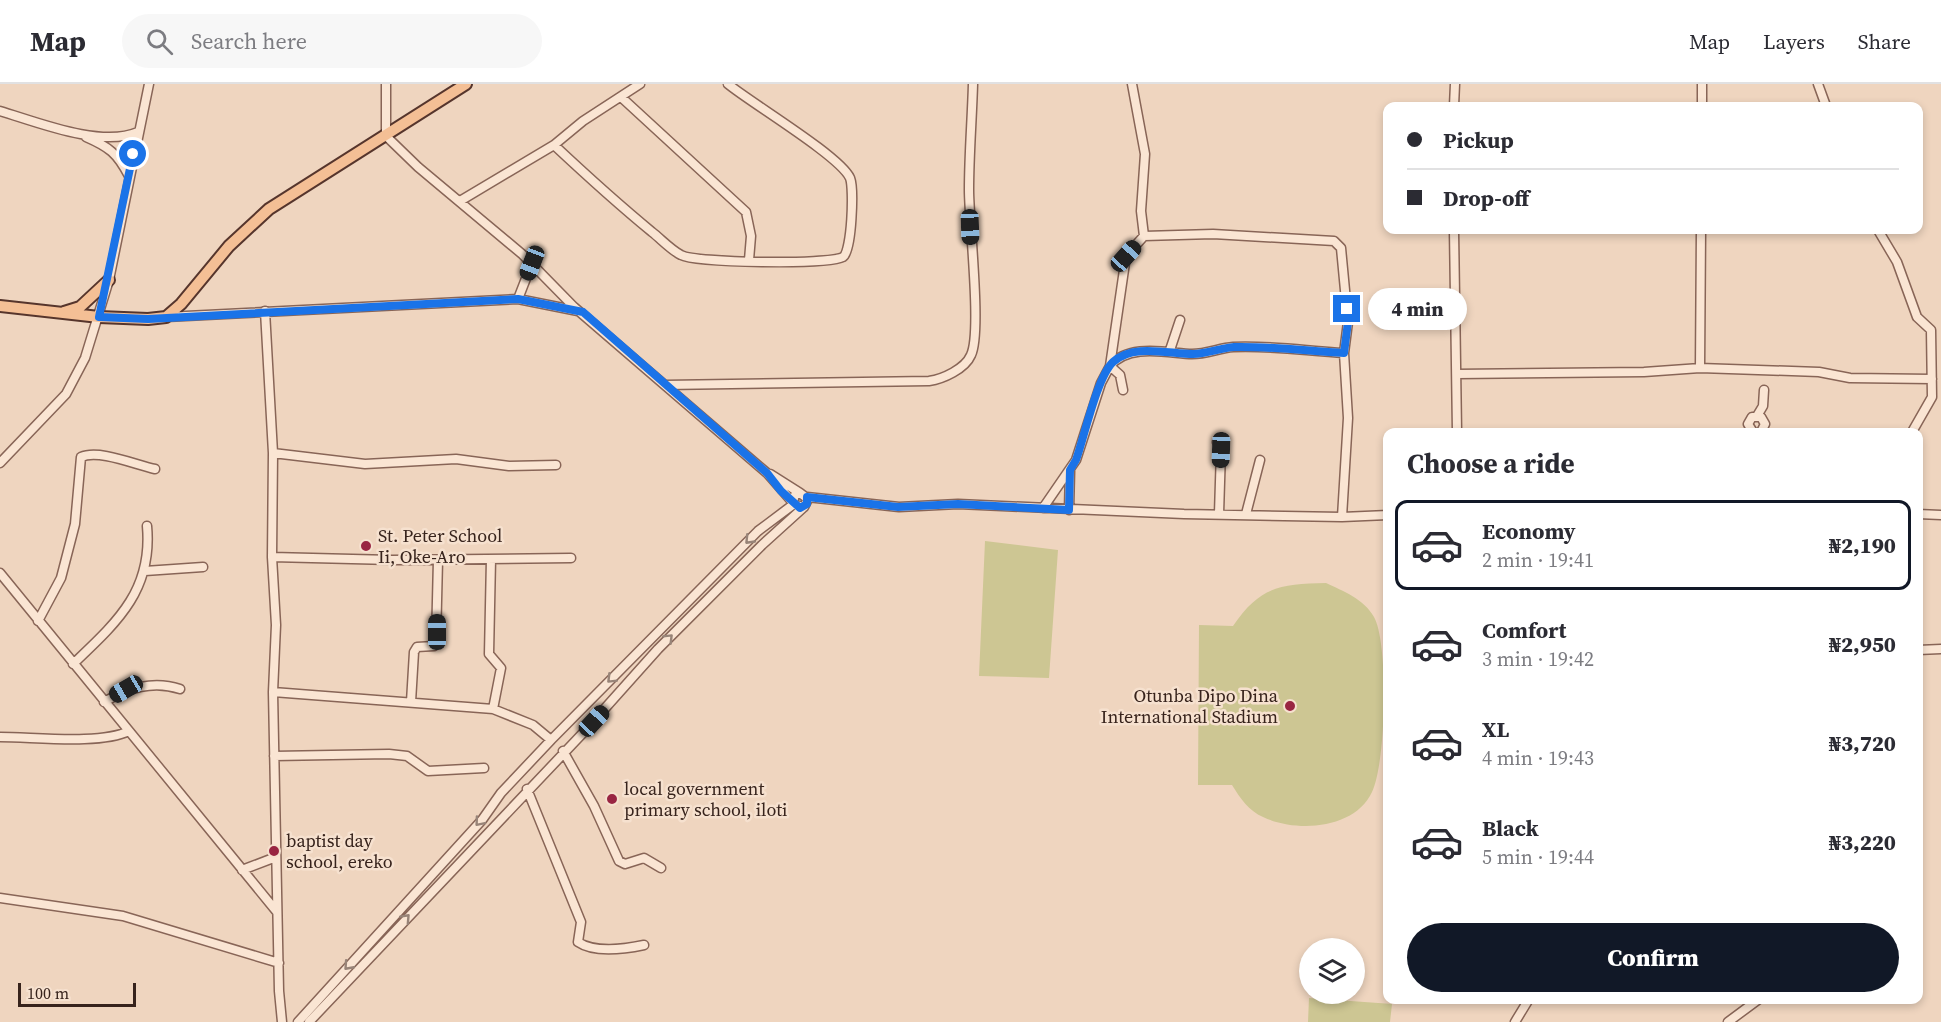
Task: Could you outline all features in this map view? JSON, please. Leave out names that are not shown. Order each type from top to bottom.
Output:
[{"type":"main road","points":[[0,306],[99,317],[148,319],[166,316],[180,304],[229,246],[252,224],[288,196],[466,84]]},
{"type":"main road","points":[[60,313],[80,307],[109,280]]},
{"type":"street","points":[[0,464],[66,394],[85,358],[109,280],[148,84]]},
{"type":"street","points":[[386,84],[386,136],[418,167],[532,263],[583,312],[767,473],[793,503],[798,507],[804,507]]},
{"type":"street","points":[[460,201],[554,145],[640,84]]},
{"type":"street","points":[[554,145],[612,200],[681,255],[728,263],[748,260],[796,262],[830,260],[843,256],[849,249],[852,189],[848,175],[841,166],[728,84]]},
{"type":"street","points":[[665,385],[929,381],[943,378],[966,363],[972,353],[974,324],[969,191],[973,84]]},
{"type":"street","points":[[1132,84],[1145,154],[1141,212],[1144,236]]},
{"type":"street","points":[[1454,102],[1455,84]]},
{"type":"street","points":[[1702,84],[1702,102]]},
{"type":"street","points":[[1818,84],[1825,102]]},
{"type":"street","points":[[621,97],[746,212],[751,236],[748,260]]},
{"type":"street","points":[[0,111],[77,133],[105,146],[119,156],[129,176]]},
{"type":"street","points":[[77,133],[118,138],[138,132]]},
{"type":"street","points":[[1043,508],[1076,460],[1101,383],[1110,366],[1126,256],[1144,236],[1213,234],[1334,241],[1341,248],[1348,322],[1344,353],[1348,418],[1342,517]]},
{"type":"street","points":[[1454,234],[1457,428]]},
{"type":"street","points":[[1700,368],[1701,234]]},
{"type":"street","points":[[1880,234],[1897,262],[1917,317],[1931,330],[1932,397],[1914,428]]},
{"type":"street","points":[[518,299],[532,263]]},
{"type":"street","points":[[166,316],[518,299],[583,312]]},
{"type":"street","points":[[265,311],[273,453],[272,557],[276,625],[273,692],[274,756],[282,1022]]},
{"type":"street","points":[[1170,350],[1180,320]]},
{"type":"street","points":[[1110,366],[1128,354],[1170,350],[1192,354],[1232,347],[1344,353]]},
{"type":"street","points":[[1110,366],[1120,375],[1124,390]]},
{"type":"street","points":[[1456,374],[1644,372],[1700,368],[1819,372],[1850,378],[1932,380]]},
{"type":"street","points":[[1750,428],[1748,424],[1763,406],[1764,390]]},
{"type":"street","points":[[1756,416],[1761,417],[1765,424],[1763,428]]},
{"type":"street","points":[[1217,442],[1221,450],[1219,514]]},
{"type":"street","points":[[273,453],[366,464],[456,459],[508,466],[556,465]]},
{"type":"street","points":[[38,621],[61,578],[75,524],[81,457],[87,454],[104,456],[155,469]]},
{"type":"street","points":[[1246,514],[1260,460]]},
{"type":"street","points":[[1069,510],[1070,470]]},
{"type":"street","points":[[309,1022],[696,610],[783,524],[804,507],[807,503],[803,495],[767,473]]},
{"type":"street","points":[[298,1022],[482,820],[501,793],[551,740],[758,531],[793,503],[794,497],[803,495],[898,507],[958,504],[1219,514],[1342,517],[1383,515]]},
{"type":"street","points":[[1923,514],[1941,515]]},
{"type":"street","points":[[73,664],[112,627],[136,594],[145,571],[149,544],[147,526]]},
{"type":"street","points":[[272,557],[438,560],[571,558]]},
{"type":"street","points":[[491,559],[489,654],[501,668],[493,710]]},
{"type":"street","points":[[411,702],[414,652],[417,647],[434,646],[436,641],[438,560]]},
{"type":"street","points":[[145,571],[203,567]]},
{"type":"street","points":[[0,573],[277,912]]},
{"type":"street","points":[[1923,650],[1941,649]]},
{"type":"street","points":[[105,702],[126,689],[169,686],[180,689]]},
{"type":"street","points":[[273,692],[493,710],[533,725],[551,740]]},
{"type":"street","points":[[0,737],[87,739],[116,737],[129,731]]},
{"type":"street","points":[[563,751],[594,806],[619,861],[625,864],[644,858],[661,868]]},
{"type":"street","points":[[274,756],[389,754],[407,756],[428,771],[484,768]]},
{"type":"street","points":[[527,789],[581,922],[578,942],[584,946],[626,949],[644,945]]},
{"type":"street","points":[[243,870],[276,857]]},
{"type":"street","points":[[0,898],[123,916],[279,963]]},
{"type":"street","points":[[1515,1022],[1526,1004]]},
{"type":"street","points":[[1728,1022],[1752,1004]]},
{"type":"shaded area","points":[[985,541],[1058,550],[1049,678],[979,676]]},
{"type":"shaded area","name":"Otunba Dipo Dina International Stadium","points":[[1326,583],[1353,596],[1365,605],[1374,617],[1379,631],[1383,664],[1383,731],[1377,777],[1372,792],[1353,814],[1324,824],[1308,826],[1277,822],[1263,817],[1245,804],[1232,785],[1198,785],[1199,625],[1233,626],[1262,595],[1284,586]]},
{"type":"shaded area","points":[[1365,1002],[1392,1004],[1390,1022],[1308,1022],[1309,1004],[1365,1004]]},
{"type":"place","name":"St. Peter School Ii, Oke-Aro","points":[[366,546]]},
{"type":"place","name":"Otunba Dipo Dina International Stadium","points":[[1290,706]]},
{"type":"place","name":"local government primary school, iloti","points":[[612,799]]},
{"type":"place","name":"baptist day school, ereko","points":[[274,851]]},
{"type":"route","points":[[133,154],[109,280],[99,317],[148,319],[166,316],[518,299],[583,312],[767,473],[781,491],[800,508],[807,504],[807,497],[898,507],[958,504],[1069,510],[1070,470],[1076,460],[1101,383],[1110,366],[1117,359],[1135,352],[1170,350],[1192,354],[1232,347],[1344,353],[1348,322],[1347,309]]}]
